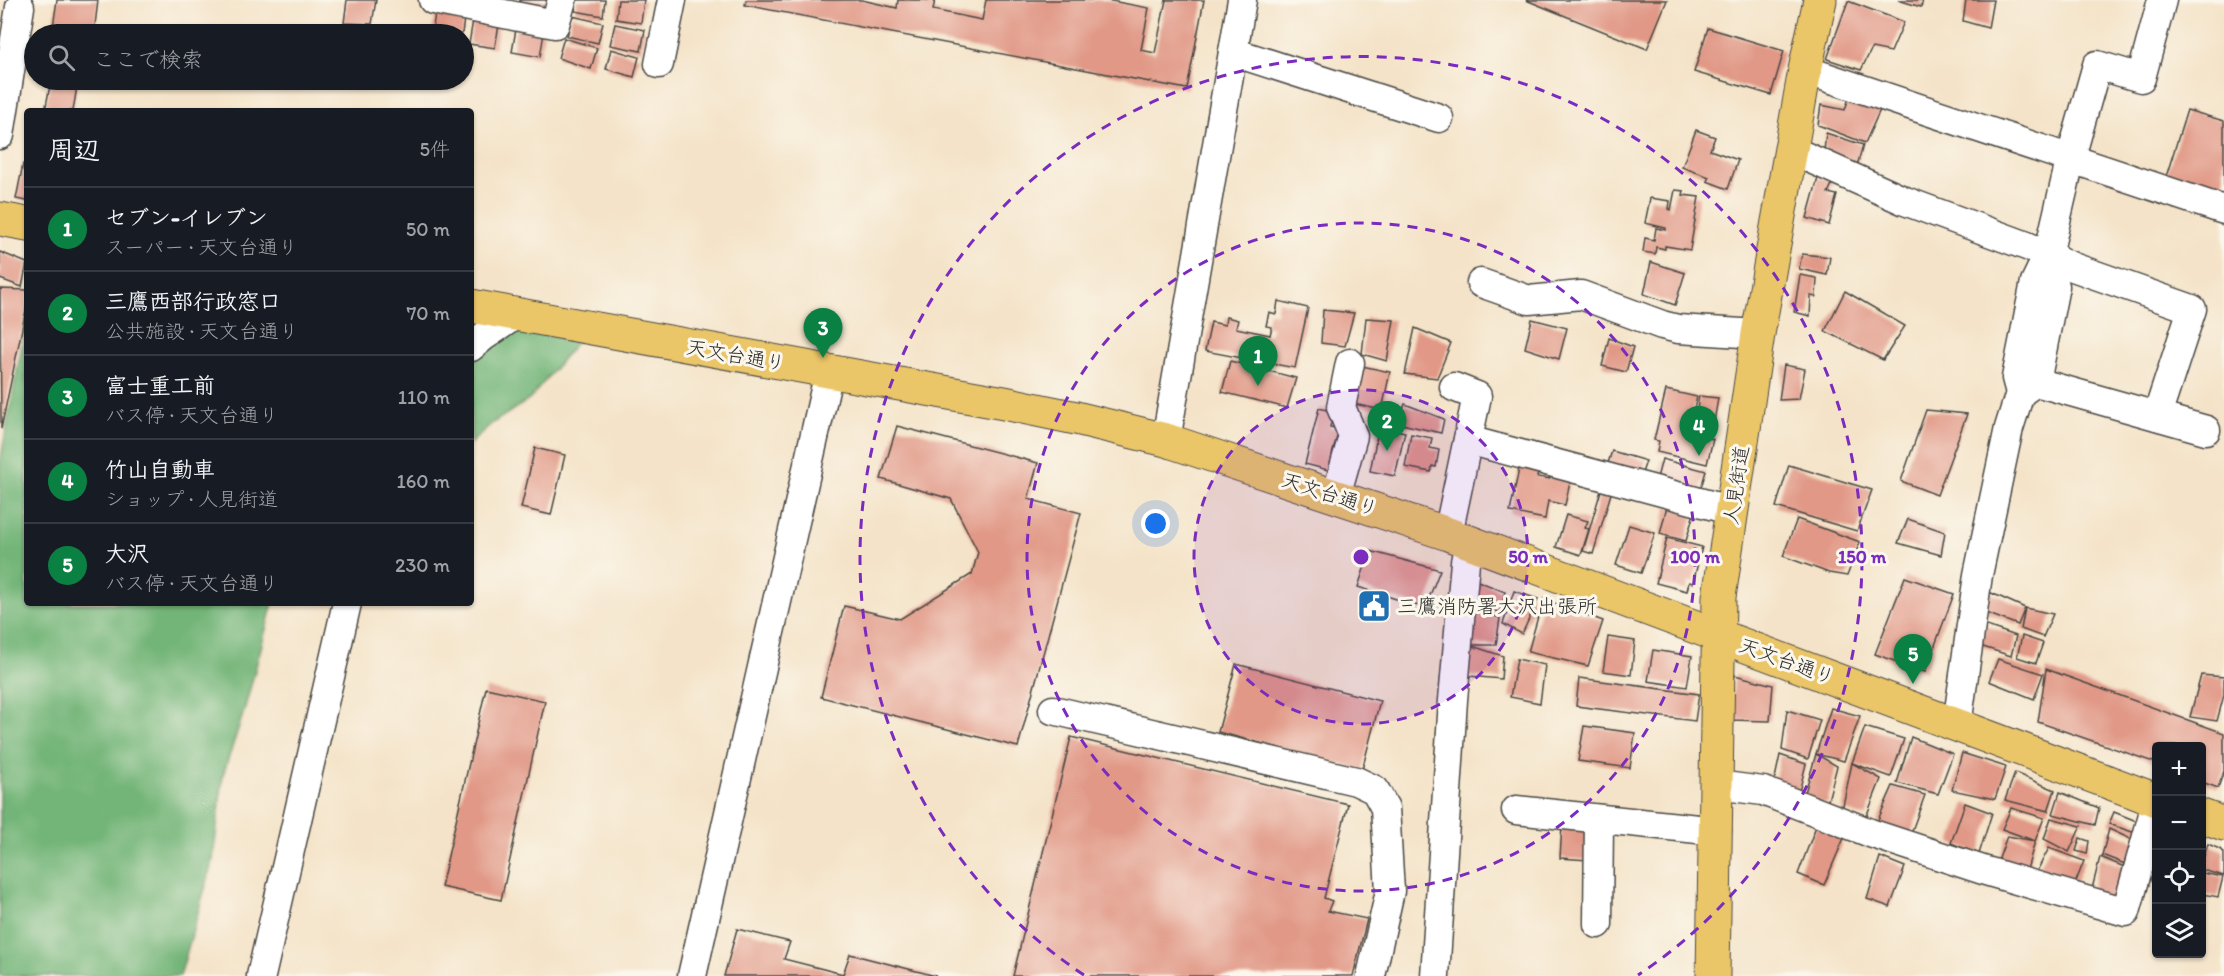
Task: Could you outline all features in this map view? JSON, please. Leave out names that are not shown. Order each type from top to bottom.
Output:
[{"type":"main road","name":"人見街道","points":[[1713,976],[1719,597],[1758,334],[1805,70],[1820,0]]},
{"type":"main road","points":[[0,219],[24,223]]},
{"type":"main road","name":"天文台通り","points":[[474,307],[1036,410],[1166,440],[1458,538],[2152,800]]},
{"type":"main road","points":[[2206,817],[2224,824]]},
{"type":"street","points":[[433,0],[555,24],[562,0]]},
{"type":"street","points":[[659,64],[672,0]]},
{"type":"street","points":[[1166,440],[1242,0]]},
{"type":"street","points":[[2162,0],[2141,78],[2097,65],[2071,157],[2048,255],[2035,282],[2016,378],[2028,388],[2157,416],[2206,430]]},
{"type":"street","points":[[0,135],[20,7]]},
{"type":"street","points":[[1233,52],[1439,118]]},
{"type":"street","points":[[1805,70],[2224,210]]},
{"type":"street","points":[[1791,150],[1905,201],[1953,217],[2073,267],[2192,309],[2157,416]]},
{"type":"street","points":[[1481,283],[1529,300],[1581,296],[1678,329],[1758,334]]},
{"type":"street","points":[[474,344],[517,314]]},
{"type":"street","points":[[1336,496],[1353,436],[1341,407],[1350,363]]},
{"type":"street","points":[[692,976],[829,372]]},
{"type":"street","points":[[1435,976],[1453,700],[1465,562],[1458,538],[1468,440],[1476,396],[1454,387]]},
{"type":"street","points":[[1958,725],[1978,575],[2009,428],[2028,388]]},
{"type":"street","points":[[1468,440],[1733,511]]},
{"type":"street","points":[[261,976],[346,606]]},
{"type":"street","points":[[1053,710],[1356,781],[1375,790],[1385,808],[1390,891],[1371,976]]},
{"type":"street","points":[[1717,785],[1763,791],[1873,834],[1986,871],[2126,912],[2152,820]]},
{"type":"street","points":[[1516,810],[1717,831]]},
{"type":"street","points":[[1598,924],[1599,819]]},
{"type":"green space","points":[[474,323],[578,340],[530,399],[491,424],[474,440]]},
{"type":"green space","points":[[24,333],[24,606],[272,606],[244,711],[223,775],[213,860],[180,976],[0,976],[0,462]]},
{"type":"building","points":[[57,0],[98,0],[95,24],[53,24]]},
{"type":"building","points":[[347,0],[376,0],[372,24],[344,23]]},
{"type":"building","points":[[520,0],[549,0],[548,9],[519,5]]},
{"type":"building","points":[[577,0],[605,0],[603,16],[575,11]]},
{"type":"building","points":[[618,0],[644,0],[641,23],[616,19]]},
{"type":"building","points":[[746,0],[862,0],[897,8],[898,0],[935,0],[933,10],[982,20],[986,0],[1106,0],[1149,8],[1141,50],[1155,53],[1166,0],[1204,0],[1187,89],[745,5]]},
{"type":"building","points":[[1526,0],[1667,0],[1647,49]]},
{"type":"building","points":[[1898,0],[1923,0],[1921,7]]},
{"type":"building","points":[[1966,0],[1993,0],[1988,28],[1963,21]]},
{"type":"building","points":[[1848,1],[1904,22],[1891,52],[1872,48],[1861,70],[1827,59]]},
{"type":"building","points":[[435,13],[464,18],[463,24],[433,24]]},
{"type":"building","points":[[474,14],[500,19],[495,48],[474,45]]},
{"type":"building","points":[[572,16],[603,23],[598,43],[567,36]]},
{"type":"building","points":[[615,24],[645,30],[641,51],[610,45]]},
{"type":"building","points":[[1708,28],[1784,51],[1771,95],[1694,72]]},
{"type":"building","points":[[516,29],[544,33],[540,57],[512,52]]},
{"type":"building","points":[[564,38],[597,48],[591,69],[558,58]]},
{"type":"building","points":[[611,49],[639,57],[634,77],[606,69]]},
{"type":"building","points":[[49,90],[76,90],[73,108],[46,108]]},
{"type":"building","points":[[1850,95],[1884,101],[1865,143],[1818,125],[1821,105],[1845,110]]},
{"type":"building","points":[[2187,110],[2224,121],[2224,199],[2165,180]]},
{"type":"building","points":[[1696,130],[1715,137],[1710,150],[1738,160],[1728,189],[1707,181],[1709,177],[1682,167]]},
{"type":"building","points":[[1826,133],[1863,145],[1857,166],[1824,151]]},
{"type":"building","points":[[23,164],[24,200],[16,199]]},
{"type":"building","points":[[1818,178],[1834,180],[1828,193],[1837,195],[1829,225],[1807,218]]},
{"type":"building","points":[[1675,190],[1684,191],[1683,195],[1699,197],[1690,250],[1665,246],[1665,249],[1656,247],[1655,254],[1643,252],[1645,238],[1654,240],[1656,228],[1666,230],[1666,228],[1645,223],[1650,198],[1670,201],[1669,209],[1671,210]]},
{"type":"building","points":[[0,252],[24,262],[22,287],[0,279]]},
{"type":"building","points":[[1802,254],[1830,257],[1827,275],[1799,269]]},
{"type":"building","points":[[1651,262],[1685,273],[1675,305],[1644,294]]},
{"type":"building","points":[[1800,275],[1817,278],[1816,297],[1811,296],[1810,316],[1794,312]]},
{"type":"building","points":[[0,289],[24,290],[24,319],[1,429]]},
{"type":"building","points":[[1845,291],[1905,326],[1883,360],[1825,331]]},
{"type":"building","points":[[1278,301],[1308,308],[1295,368],[1205,351],[1211,322],[1225,325],[1226,317],[1238,320],[1236,328],[1270,335],[1272,327],[1266,326],[1269,312],[1276,314]]},
{"type":"building","points":[[1323,310],[1354,313],[1345,346],[1321,343]]},
{"type":"building","points":[[1366,318],[1394,320],[1387,361],[1362,354]]},
{"type":"building","points":[[1532,319],[1567,328],[1559,359],[1525,348]]},
{"type":"building","points":[[1415,328],[1451,343],[1437,378],[1405,374]]},
{"type":"building","points":[[1609,338],[1633,347],[1626,372],[1602,366]]},
{"type":"building","points":[[1230,361],[1296,378],[1287,408],[1222,392]]},
{"type":"building","points":[[1784,365],[1805,369],[1799,399],[1779,400]]},
{"type":"building","points":[[1362,366],[1390,372],[1382,410],[1354,404]]},
{"type":"building","points":[[1666,390],[1697,397],[1688,433],[1713,439],[1707,464],[1657,452],[1659,441],[1654,440]]},
{"type":"building","points":[[1699,396],[1718,398],[1712,434],[1694,431]]},
{"type":"building","points":[[1405,404],[1444,419],[1441,433],[1397,423]]},
{"type":"building","points":[[1319,408],[1334,412],[1330,427],[1339,429],[1332,455],[1336,456],[1332,471],[1305,464]]},
{"type":"building","points":[[1926,410],[1967,414],[1937,495],[1901,481]]},
{"type":"building","points":[[897,426],[1038,463],[1028,499],[1081,513],[1018,747],[821,697],[844,606],[900,619],[972,574],[978,552],[951,499],[881,479]]},
{"type":"building","points":[[1379,426],[1405,432],[1395,476],[1370,471]]},
{"type":"building","points":[[1411,434],[1432,438],[1430,448],[1439,450],[1436,467],[1432,466],[1431,472],[1405,467]]},
{"type":"building","points":[[535,448],[565,455],[551,515],[521,508]]},
{"type":"building","points":[[1612,451],[1646,461],[1639,482],[1605,472]]},
{"type":"building","points":[[1662,459],[1706,471],[1699,494],[1656,482]]},
{"type":"building","points":[[1520,464],[1539,468],[1537,477],[1550,479],[1551,474],[1571,478],[1565,505],[1548,501],[1545,519],[1510,512]]},
{"type":"building","points":[[1789,465],[1872,490],[1857,531],[1776,507]]},
{"type":"building","points":[[1602,487],[1612,490],[1593,554],[1583,551]]},
{"type":"building","points":[[1667,506],[1694,513],[1686,541],[1660,534]]},
{"type":"building","points":[[1566,515],[1588,521],[1585,528],[1589,529],[1581,555],[1556,547]]},
{"type":"building","points":[[1797,519],[1860,542],[1847,576],[1829,573],[1783,556]]},
{"type":"building","points":[[1908,519],[1945,532],[1941,555],[1898,543]]},
{"type":"building","points":[[1629,525],[1655,533],[1641,573],[1616,565]]},
{"type":"building","points":[[1667,538],[1702,547],[1693,583],[1689,582],[1687,591],[1656,583]]},
{"type":"building","points":[[1370,551],[1440,570],[1425,608],[1358,587]]},
{"type":"building","points":[[1905,577],[1954,594],[1925,672],[1875,654]]},
{"type":"building","points":[[1478,581],[1505,592],[1501,613],[1476,604]]},
{"type":"building","points":[[1514,591],[1538,599],[1522,634],[1503,624]]},
{"type":"building","points":[[1989,592],[2025,608],[2018,625],[1986,613]]},
{"type":"building","points":[[1543,599],[1603,621],[1588,666],[1528,652]]},
{"type":"building","points":[[2025,608],[2053,614],[2043,637],[2021,629]]},
{"type":"building","points":[[1476,609],[1500,618],[1496,645],[1469,645]]},
{"type":"building","points":[[1981,624],[2016,636],[2011,656],[1977,645]]},
{"type":"building","points":[[2022,636],[2043,643],[2036,663],[2017,657]]},
{"type":"building","points":[[1608,637],[1635,641],[1631,675],[1603,671]]},
{"type":"building","points":[[1469,645],[1503,656],[1501,679],[1469,676]]},
{"type":"building","points":[[1653,650],[1692,656],[1687,687],[1648,681]]},
{"type":"building","points":[[1517,659],[1545,665],[1540,703],[1510,697]]},
{"type":"building","points":[[1998,659],[2043,674],[2034,699],[1989,681]]},
{"type":"building","points":[[1236,664],[1380,701],[1362,770],[1218,732]]},
{"type":"building","points":[[2046,669],[2224,733],[2224,771],[2218,788],[2206,784],[2206,742],[2152,742],[2152,762],[2038,722]]},
{"type":"building","points":[[1735,675],[1773,685],[1770,721],[1729,720]]},
{"type":"building","points":[[2201,675],[2224,677],[2224,695],[2217,721],[2190,717]]},
{"type":"building","points":[[1579,678],[1699,694],[1695,721],[1576,706]]},
{"type":"building","points":[[486,688],[545,701],[501,900],[441,887]]},
{"type":"building","points":[[1831,708],[1860,716],[1844,761],[1816,754]]},
{"type":"building","points":[[1787,710],[1820,720],[1808,759],[1782,750]]},
{"type":"building","points":[[1584,726],[1635,733],[1630,768],[1578,761]]},
{"type":"building","points":[[1865,727],[1904,739],[1891,777],[1852,763]]},
{"type":"building","points":[[1071,737],[1348,804],[1324,898],[1332,901],[1328,911],[1367,919],[1353,976],[1013,976]]},
{"type":"building","points":[[1911,737],[1953,754],[1938,794],[1897,783]]},
{"type":"building","points":[[1962,753],[2006,767],[1995,799],[1952,790]]},
{"type":"building","points":[[1816,754],[1837,766],[1827,804],[1804,796]]},
{"type":"building","points":[[1780,755],[1806,764],[1799,792],[1774,783]]},
{"type":"building","points":[[1852,763],[1881,779],[1866,817],[1842,810]]},
{"type":"building","points":[[2015,773],[2055,790],[2048,811],[2005,800]]},
{"type":"building","points":[[1893,786],[1925,795],[1910,836],[1877,822]]},
{"type":"building","points":[[2060,792],[2099,808],[2095,825],[2053,814]]},
{"type":"building","points":[[1965,803],[1992,813],[1979,854],[1951,843]]},
{"type":"building","points":[[2011,808],[2044,818],[2035,841],[2002,829]]},
{"type":"building","points":[[2114,812],[2144,824],[2141,835],[2109,824]]},
{"type":"building","points":[[2051,818],[2081,826],[2069,852],[2044,839]]},
{"type":"building","points":[[1562,825],[1589,826],[1588,860],[1560,858]]},
{"type":"building","points":[[1816,826],[1844,838],[1824,885],[1798,874]]},
{"type":"building","points":[[2109,829],[2135,841],[2130,866],[2102,855]]},
{"type":"building","points":[[2007,836],[2035,841],[2027,870],[1997,864]]},
{"type":"building","points":[[2080,838],[2089,841],[2087,854],[2076,851]]},
{"type":"building","points":[[2208,844],[2222,850],[2224,876],[2206,871]]},
{"type":"building","points":[[2049,848],[2084,861],[2073,889],[2035,875]]},
{"type":"building","points":[[1880,857],[1905,867],[1890,907],[1867,899]]},
{"type":"building","points":[[2100,857],[2127,868],[2118,902],[2091,893]]},
{"type":"building","points":[[2206,874],[2223,877],[2218,897],[2206,895]]},
{"type":"building","points":[[737,929],[790,942],[784,959],[843,974],[850,954],[936,976],[724,976]]},
{"type":"place","name":"富士重工前","points":[[823,358]]},
{"type":"place","name":"セブン-イレブン","points":[[1258,386]]},
{"type":"place","name":"三鷹西部行政窓口","points":[[1387,451]]},
{"type":"place","name":"竹山自動車","points":[[1699,456]]},
{"type":"place","name":"三鷹消防署大沢出張所","points":[[1374,606]]},
{"type":"place","name":"大沢","points":[[1913,684]]}]
